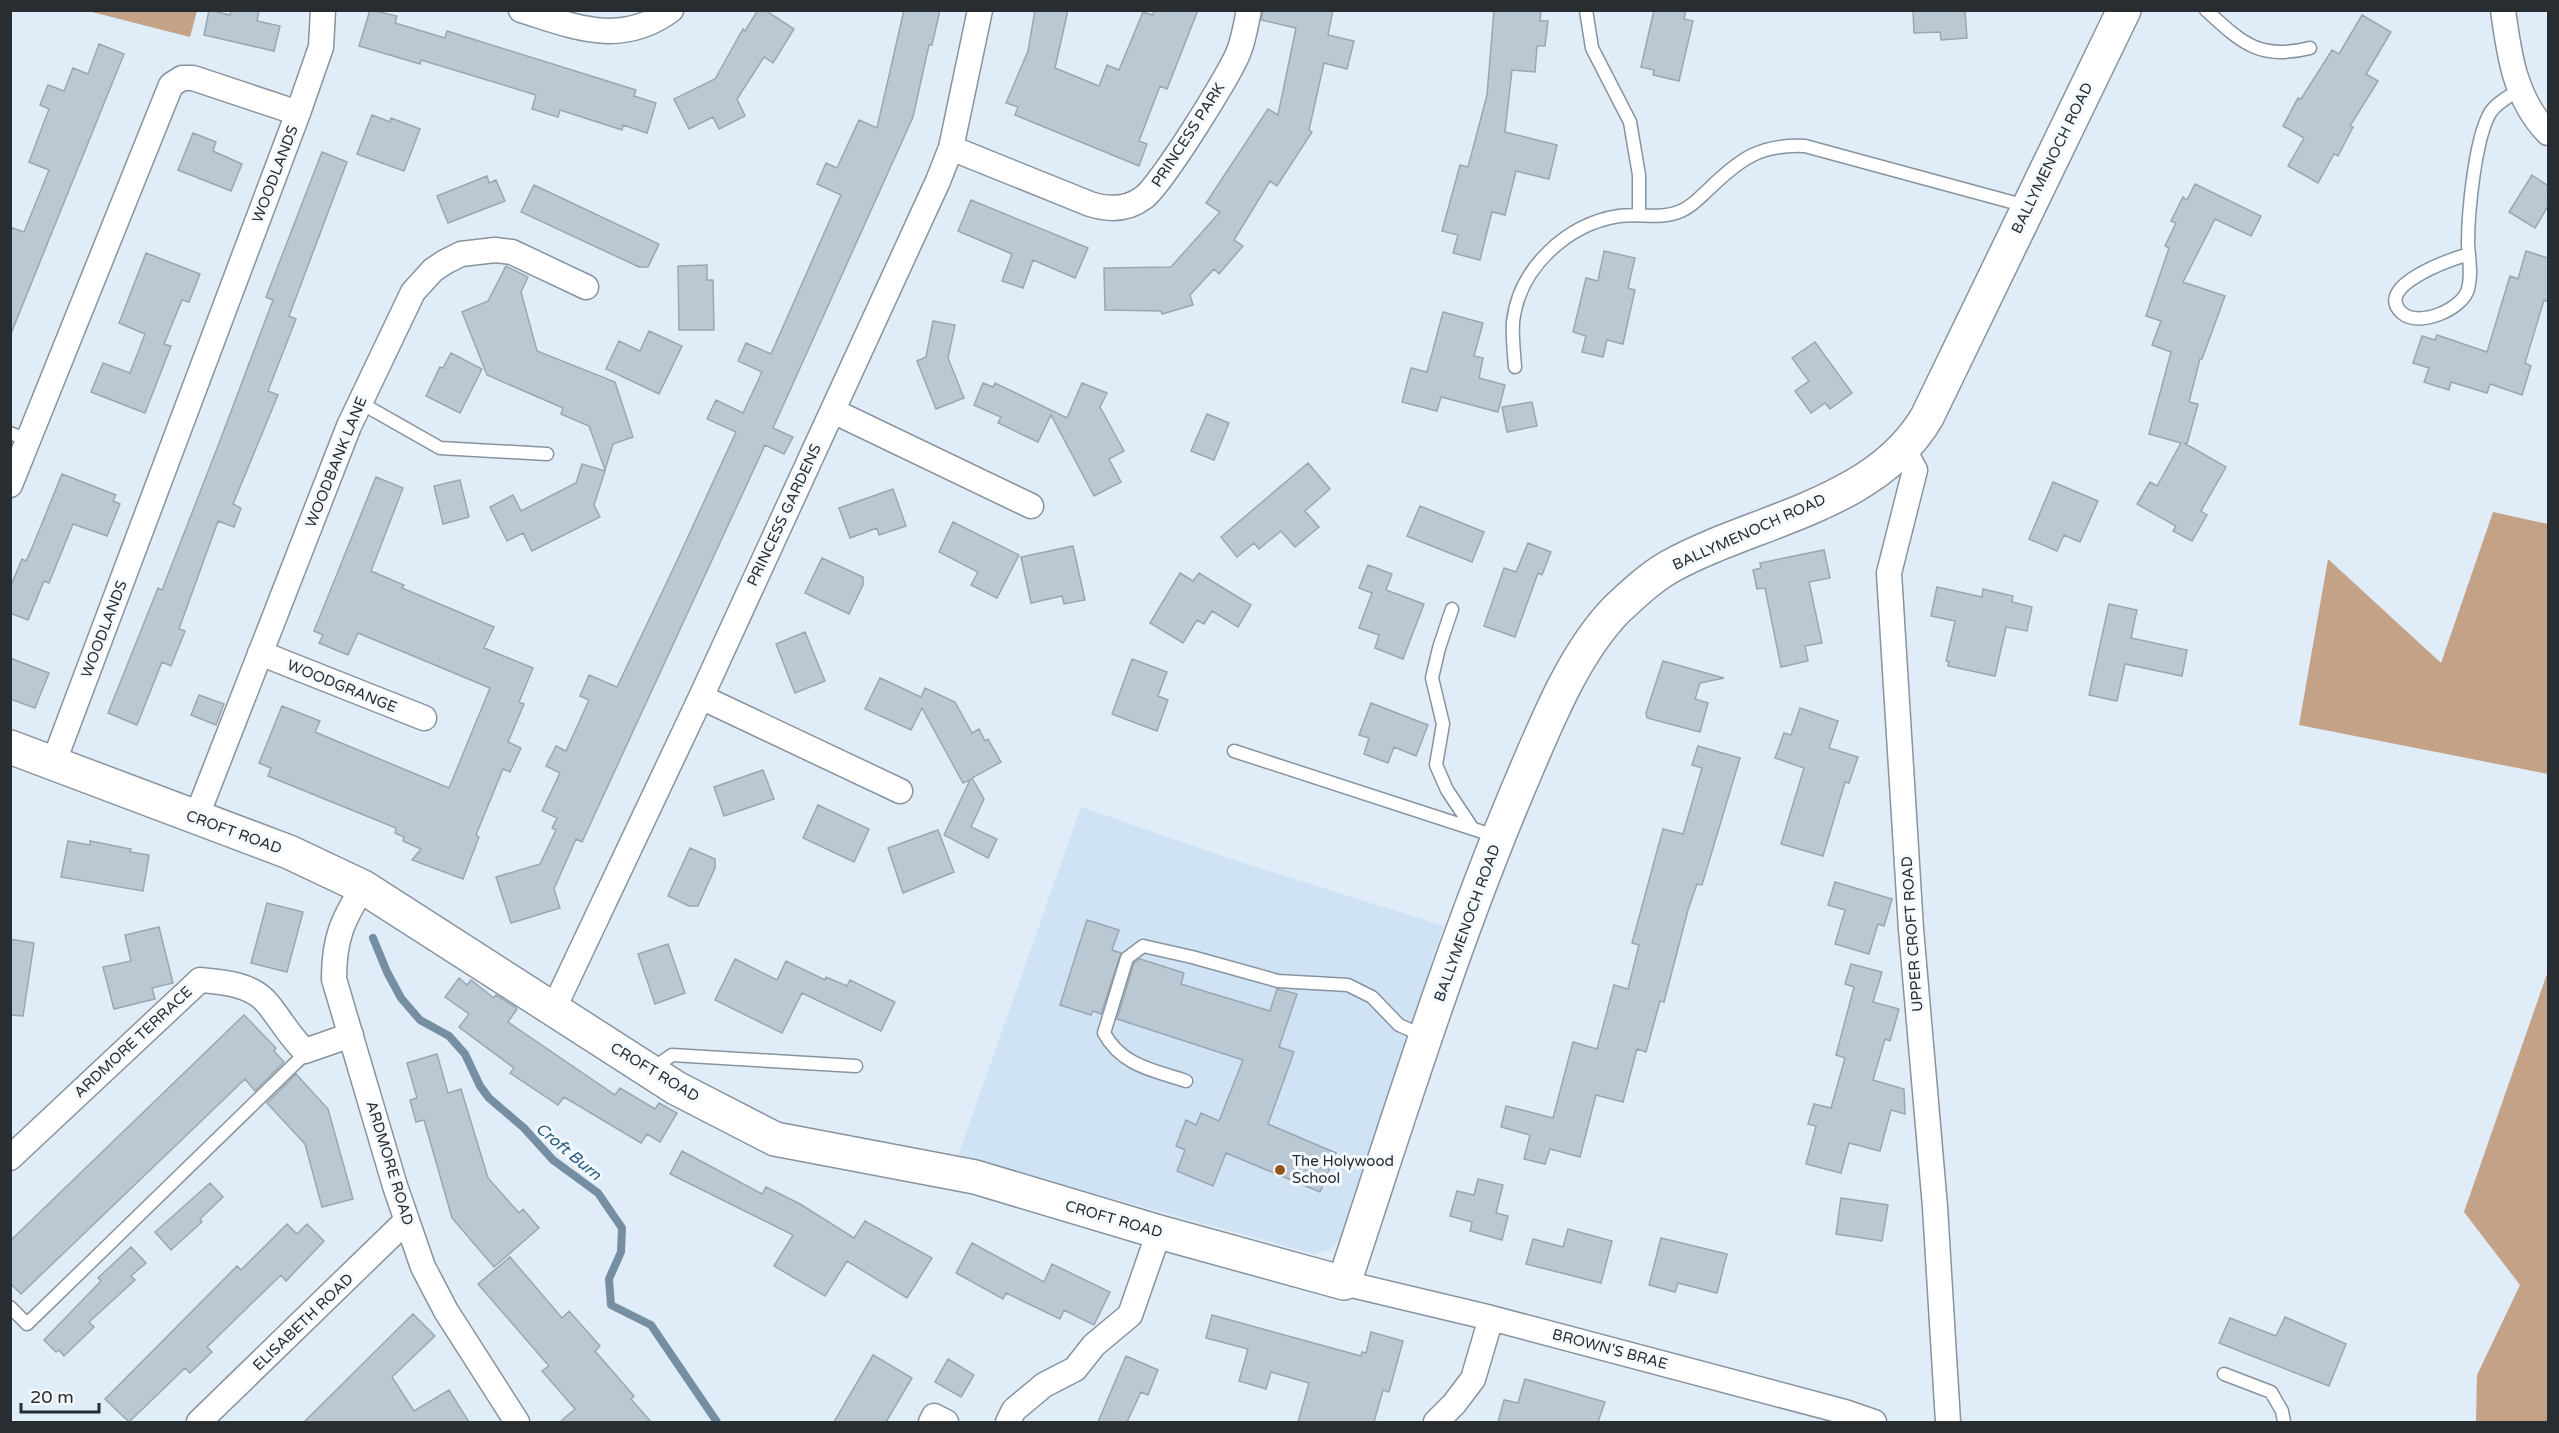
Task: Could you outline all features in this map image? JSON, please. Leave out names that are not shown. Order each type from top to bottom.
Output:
[{"type":"street","points":[[298,113],[321,47],[323,10]]},
{"type":"street","points":[[521,10],[604,32],[641,27],[671,10]]},
{"type":"street","name":"PRINCESS GARDENS","points":[[554,1008],[701,697],[924,214],[951,148],[980,10]]},
{"type":"street","name":"PRINCESS PARK","points":[[951,148],[1090,204],[1111,208],[1131,205],[1154,189],[1215,94],[1239,52],[1249,10]]},
{"type":"street","name":"BALLYMENOCH ROAD","points":[[1344,1283],[1427,1037],[1486,833],[1536,748],[1579,661],[1616,610],[1666,569],[1852,487],[1890,463],[1904,450],[1927,417],[2124,10]]},
{"type":"street","points":[[2503,10],[2508,46],[2519,90],[2531,112],[2548,133]]},
{"type":"street","name":"WOODLANDS","points":[[10,484],[19,436],[171,85],[182,78],[193,78],[298,113],[53,764]]},
{"type":"street","name":"WOODBANK LANE","points":[[196,818],[359,402],[413,292],[433,270],[445,262],[478,250],[512,252],[586,287]]},
{"type":"street","points":[[832,411],[1031,506]]},
{"type":"street","name":"UPPER CROFT ROAD","points":[[1904,450],[1915,470],[1893,554],[1890,585],[1910,918],[1935,1207],[1947,1422]]},
{"type":"street","name":"WOODGRANGE","points":[[260,653],[424,718]]},
{"type":"street","points":[[701,697],[900,791]]},
{"type":"street","name":"CROFT ROAD","points":[[10,747],[289,852],[363,887],[676,1088],[776,1139],[975,1177],[1159,1232],[1344,1283]]},
{"type":"street","name":"ARDMORE ROAD","points":[[363,887],[348,912],[334,950],[334,979],[406,1221],[423,1267],[446,1311],[518,1422]]},
{"type":"street","name":"ARDMORE TERRACE","points":[[10,1158],[200,980],[236,983],[267,1001],[291,1038],[305,1051],[310,1050]]},
{"type":"street","points":[[310,1050],[351,1035]]},
{"type":"street","name":"ELISABETH ROAD","points":[[199,1422],[406,1221]]},
{"type":"street","points":[[1008,1422],[1014,1410],[1044,1384],[1076,1369],[1094,1345],[1130,1315],[1159,1232]]},
{"type":"street","name":"BROWN'S BRAE","points":[[1344,1283],[1491,1318],[1845,1412],[1874,1422]]},
{"type":"street","points":[[1436,1422],[1454,1404],[1473,1379],[1491,1318]]},
{"type":"street","points":[[931,1422],[934,1416],[946,1422]]},
{"type":"lane","points":[[1586,10],[1592,48],[1630,122],[1639,176],[1639,214]]},
{"type":"lane","points":[[2206,10],[2234,37],[2251,46],[2286,54],[2310,48]]},
{"type":"lane","points":[[2469,254],[2437,265],[2402,287],[2397,293],[2397,307],[2410,318],[2431,316],[2459,303],[2469,288],[2474,184],[2481,141],[2491,111],[2519,90]]},
{"type":"lane","points":[[1515,367],[1514,322],[1518,303],[1535,268],[1562,240],[1598,221],[1639,214],[1653,216],[1680,212],[1692,205],[1741,160],[1773,147],[1805,146],[2029,207]]},
{"type":"lane","points":[[359,402],[440,448],[547,454]]},
{"type":"lane","points":[[1452,609],[1438,648],[1432,678],[1443,724],[1436,765],[1447,790],[1486,833]]},
{"type":"lane","points":[[1234,751],[1486,833]]},
{"type":"lane","points":[[1186,1081],[1129,1062],[1109,1043],[1104,1033],[1128,958],[1143,946],[1278,981],[1348,985],[1372,997],[1399,1025],[1427,1037]]},
{"type":"lane","points":[[10,1307],[27,1324],[310,1050]]},
{"type":"lane","points":[[649,1071],[672,1055],[856,1066]]},
{"type":"lane","points":[[2224,1374],[2271,1392],[2282,1411],[2284,1422]]},
{"type":"shaded area","points":[[88,11],[197,11],[190,37]]},
{"type":"shaded area","points":[[2493,512],[2548,524],[2548,774],[2299,725],[2328,559],[2441,663]]},
{"type":"shaded area","points":[[1081,807],[1231,859],[1444,926],[1345,1234],[1331,1249],[1314,1254],[958,1156]]},
{"type":"shaded area","points":[[2548,971],[2548,1422],[2476,1422],[2477,1375],[2520,1285],[2464,1212]]},
{"type":"building","points":[[209,10],[230,15],[231,10],[259,10],[257,21],[280,26],[274,51],[204,35]]},
{"type":"building","points":[[370,10],[397,16],[395,23],[445,38],[447,31],[636,90],[634,96],[656,103],[647,133],[623,125],[622,130],[560,110],[558,117],[532,109],[536,95],[421,60],[420,64],[359,46]]},
{"type":"building","points":[[758,10],[765,10],[794,29],[773,63],[764,57],[737,99],[745,116],[719,129],[713,117],[689,129],[674,99],[715,79],[743,29],[745,31]]},
{"type":"building","points":[[904,10],[940,10],[932,45],[929,45],[913,117],[773,428],[793,437],[784,454],[765,445],[582,842],[576,839],[554,889],[560,908],[511,923],[496,877],[540,864],[556,830],[552,828],[557,818],[542,811],[560,773],[546,766],[556,746],[566,751],[589,700],[580,696],[589,675],[617,687],[675,565],[736,432],[707,419],[716,400],[743,413],[762,372],[738,361],[746,343],[771,354],[841,195],[817,184],[826,163],[837,168],[859,120],[877,128]]},
{"type":"building","points":[[1035,10],[1068,10],[1055,68],[1099,86],[1107,65],[1119,70],[1143,12],[1153,15],[1154,10],[1198,10],[1167,89],[1160,86],[1139,141],[1147,144],[1139,166],[1015,115],[1018,107],[1006,103],[1028,51]]},
{"type":"building","points":[[1263,10],[1333,10],[1328,35],[1354,41],[1347,69],[1324,63],[1309,130],[1312,132],[1277,186],[1270,181],[1234,240],[1243,246],[1219,274],[1214,269],[1190,295],[1193,305],[1162,314],[1161,311],[1105,310],[1104,268],[1171,267],[1220,212],[1206,203],[1268,109],[1278,115],[1296,28],[1261,20]]},
{"type":"building","points":[[1494,10],[1541,10],[1540,21],[1548,21],[1545,46],[1537,46],[1535,72],[1512,70],[1505,132],[1557,145],[1549,179],[1516,171],[1505,215],[1492,212],[1480,260],[1453,253],[1458,235],[1442,231],[1460,165],[1468,167],[1487,95]]},
{"type":"building","points":[[1654,10],[1686,10],[1684,19],[1693,21],[1679,81],[1653,75],[1654,70],[1641,67]]},
{"type":"building","points":[[1913,10],[1965,10],[1967,38],[1941,40],[1940,32],[1914,33]]},
{"type":"building","points":[[2362,15],[2391,32],[2366,74],[2378,81],[2350,126],[2353,127],[2338,156],[2334,154],[2318,183],[2288,166],[2304,138],[2283,126],[2298,98],[2301,99],[2332,50],[2339,54]]},
{"type":"building","points":[[99,44],[124,54],[10,336],[10,227],[24,232],[49,170],[29,162],[49,109],[40,105],[48,85],[64,91],[73,68],[88,74]]},
{"type":"building","points":[[372,115],[390,122],[391,118],[420,129],[404,171],[357,154]]},
{"type":"building","points":[[193,133],[216,142],[213,151],[242,164],[231,191],[178,170]]},
{"type":"building","points":[[322,152],[347,162],[289,316],[296,319],[268,391],[278,395],[233,504],[241,508],[234,527],[218,521],[179,629],[185,631],[171,666],[162,662],[137,725],[108,713],[158,588],[162,590],[221,438],[273,300],[266,297]]},
{"type":"building","points":[[2532,175],[2548,186],[2548,206],[2535,228],[2509,212]]},
{"type":"building","points":[[487,176],[489,183],[496,180],[505,201],[448,223],[437,196]]},
{"type":"building","points":[[2195,184],[2261,216],[2251,236],[2215,219],[2183,282],[2225,296],[2202,359],[2200,359],[2189,402],[2198,404],[2187,444],[2184,443],[2226,467],[2201,511],[2207,515],[2192,541],[2173,531],[2176,526],[2137,504],[2150,482],[2157,486],[2181,443],[2149,434],[2171,352],[2152,345],[2161,321],[2146,316],[2169,248],[2165,246],[2176,223],[2171,221],[2183,197],[2187,200]]},
{"type":"building","points":[[534,185],[659,244],[648,267],[639,267],[521,212]]},
{"type":"building","points":[[971,200],[1088,248],[1075,278],[1033,260],[1023,288],[1002,281],[1012,254],[958,231]]},
{"type":"building","points":[[1604,251],[1635,258],[1628,288],[1635,290],[1623,344],[1607,340],[1603,357],[1582,352],[1586,336],[1573,332],[1586,278],[1598,281]]},
{"type":"building","points":[[2526,251],[2548,258],[2548,302],[2544,300],[2525,363],[2531,366],[2522,395],[2490,384],[2487,393],[2451,382],[2449,390],[2424,382],[2429,368],[2413,363],[2422,336],[2435,340],[2437,335],[2487,352],[2510,276],[2518,279]]},
{"type":"building","points":[[146,253],[200,274],[189,302],[182,300],[164,344],[171,346],[145,413],[91,392],[103,363],[130,373],[145,334],[119,323]]},
{"type":"building","points":[[707,265],[707,280],[713,280],[714,330],[679,330],[678,266]]},
{"type":"building","points":[[506,266],[528,277],[521,292],[537,351],[615,382],[633,437],[613,444],[605,470],[589,426],[561,414],[563,408],[487,375],[462,312],[488,301]]},
{"type":"building","points":[[1443,312],[1483,323],[1474,356],[1483,358],[1479,378],[1505,385],[1498,412],[1441,397],[1437,411],[1402,402],[1411,368],[1427,372]]},
{"type":"building","points":[[933,321],[955,325],[948,358],[964,398],[936,409],[917,361],[926,357]]},
{"type":"building","points":[[649,331],[682,346],[659,394],[606,369],[619,341],[640,351]]},
{"type":"building","points":[[1815,342],[1852,393],[1830,409],[1825,403],[1811,413],[1795,391],[1809,381],[1792,358]]},
{"type":"building","points":[[451,353],[482,369],[460,413],[426,396],[440,367],[443,368]]},
{"type":"building","points":[[983,383],[993,387],[995,383],[1067,418],[1082,383],[1107,393],[1100,407],[1124,451],[1109,459],[1121,482],[1094,496],[1051,415],[1038,442],[998,423],[1001,417],[974,405]]},
{"type":"building","points":[[1532,402],[1537,426],[1507,432],[1502,407]]},
{"type":"building","points":[[1207,414],[1229,423],[1214,460],[1191,451]]},
{"type":"building","points":[[1308,463],[1330,489],[1305,511],[1319,527],[1295,547],[1281,531],[1259,549],[1254,543],[1237,557],[1221,537]]},
{"type":"building","points":[[582,464],[605,471],[594,505],[600,517],[532,551],[523,533],[507,541],[490,507],[513,495],[521,511],[576,483]]},
{"type":"building","points":[[62,474],[116,495],[113,501],[120,504],[107,536],[73,524],[49,583],[44,581],[28,620],[10,613],[10,588],[22,559],[26,561],[32,548]]},
{"type":"building","points":[[376,477],[403,488],[371,571],[404,585],[402,588],[494,627],[484,648],[533,668],[519,702],[524,704],[508,742],[521,748],[510,772],[503,769],[476,835],[479,837],[463,879],[412,860],[421,849],[403,841],[404,837],[395,833],[396,828],[268,776],[271,768],[259,763],[282,706],[320,721],[315,732],[449,788],[490,688],[358,633],[348,655],[319,643],[323,635],[314,631]]},
{"type":"building","points":[[460,480],[469,517],[443,524],[434,486]]},
{"type":"building","points":[[2053,482],[2098,501],[2080,542],[2064,535],[2057,551],[2029,539]]},
{"type":"building","points":[[893,489],[906,526],[879,535],[877,528],[850,538],[839,508]]},
{"type":"building","points":[[1420,506],[1484,532],[1472,562],[1407,536]]},
{"type":"building","points":[[953,522],[1019,555],[997,598],[971,585],[978,572],[939,552]]},
{"type":"building","points":[[1528,543],[1551,552],[1542,575],[1538,573],[1515,637],[1484,626],[1504,568],[1516,572]]},
{"type":"building","points":[[1073,546],[1085,600],[1064,604],[1062,596],[1031,603],[1021,557]]},
{"type":"building","points":[[1824,550],[1830,578],[1809,582],[1822,643],[1805,646],[1808,661],[1781,667],[1765,588],[1757,589],[1753,570],[1761,568],[1760,563]]},
{"type":"building","points":[[822,558],[863,577],[863,585],[849,614],[805,593]]},
{"type":"building","points":[[1368,565],[1392,574],[1386,590],[1424,604],[1403,659],[1375,648],[1379,635],[1359,628],[1372,593],[1359,588]]},
{"type":"building","points":[[1180,573],[1193,581],[1199,573],[1251,605],[1238,627],[1212,611],[1204,624],[1197,620],[1183,643],[1150,623]]},
{"type":"building","points":[[1937,587],[1982,597],[1983,589],[2013,596],[2012,602],[2032,607],[2027,631],[2006,627],[1995,676],[1948,666],[1949,662],[1946,661],[1955,621],[1931,616]]},
{"type":"building","points":[[2109,604],[2137,610],[2131,638],[2187,650],[2182,676],[2125,664],[2117,701],[2089,695]]},
{"type":"building","points":[[805,632],[825,681],[795,693],[776,644]]},
{"type":"building","points":[[10,658],[49,673],[35,708],[10,699]]},
{"type":"building","points":[[1132,659],[1167,672],[1158,696],[1168,700],[1157,731],[1112,714]]},
{"type":"building","points":[[1663,661],[1724,678],[1700,683],[1695,699],[1708,703],[1700,732],[1647,718],[1646,713]]},
{"type":"building","points":[[880,678],[921,697],[925,688],[955,702],[972,733],[979,729],[985,741],[988,739],[1001,762],[972,778],[984,799],[971,827],[997,839],[988,858],[944,835],[970,780],[963,783],[922,708],[911,730],[865,709]]},
{"type":"building","points":[[199,695],[224,704],[216,725],[191,715]]},
{"type":"building","points":[[1371,703],[1428,725],[1416,756],[1394,747],[1388,763],[1364,754],[1369,738],[1359,735]]},
{"type":"building","points":[[1800,708],[1838,721],[1829,748],[1858,757],[1849,783],[1845,782],[1823,856],[1781,844],[1804,768],[1775,758],[1784,733],[1791,735]]},
{"type":"building","points":[[1698,746],[1740,758],[1702,885],[1697,884],[1688,910],[1664,1002],[1660,1001],[1646,1052],[1637,1049],[1623,1102],[1596,1095],[1580,1157],[1550,1149],[1545,1164],[1524,1159],[1530,1135],[1501,1127],[1506,1106],[1553,1118],[1573,1042],[1597,1049],[1614,985],[1628,989],[1639,945],[1632,943],[1663,829],[1683,834],[1702,768],[1692,765]]},
{"type":"building","points":[[763,770],[774,799],[724,816],[714,787]]},
{"type":"building","points":[[818,805],[869,829],[854,862],[803,838]]},
{"type":"building","points":[[938,830],[954,872],[903,893],[888,848]]},
{"type":"building","points":[[68,841],[90,845],[90,841],[149,855],[143,891],[61,877]]},
{"type":"building","points":[[690,848],[715,859],[715,868],[698,906],[689,906],[668,896]]},
{"type":"building","points":[[1835,882],[1892,899],[1884,926],[1878,924],[1869,954],[1835,944],[1845,910],[1828,905]]},
{"type":"building","points":[[267,903],[303,912],[287,972],[251,963]]},
{"type":"building","points":[[1087,920],[1119,930],[1112,950],[1121,953],[1101,1014],[1093,1011],[1091,1015],[1060,1005]]},
{"type":"building","points":[[159,927],[173,983],[152,988],[155,999],[114,1009],[103,967],[131,961],[125,935]]},
{"type":"building","points":[[10,939],[34,943],[23,1016],[10,1015]]},
{"type":"building","points":[[668,944],[685,993],[655,1004],[638,954]]},
{"type":"building","points":[[735,959],[777,980],[786,961],[825,980],[826,977],[847,986],[850,980],[895,1002],[881,1031],[802,993],[782,1033],[715,1000]]},
{"type":"building","points":[[1140,959],[1184,973],[1181,984],[1270,1011],[1277,989],[1297,994],[1279,1047],[1294,1052],[1268,1124],[1336,1153],[1320,1192],[1226,1153],[1213,1186],[1177,1171],[1185,1150],[1176,1146],[1186,1120],[1196,1125],[1201,1113],[1219,1121],[1243,1060],[1117,1019],[1134,963]]},
{"type":"building","points":[[1851,964],[1882,972],[1873,1002],[1899,1009],[1890,1041],[1885,1039],[1873,1080],[1904,1089],[1905,1114],[1891,1110],[1880,1151],[1849,1143],[1841,1173],[1806,1164],[1816,1126],[1808,1124],[1814,1104],[1831,1108],[1845,1058],[1836,1055],[1854,987],[1845,984]]},
{"type":"building","points":[[459,978],[467,985],[471,980],[494,998],[496,995],[515,1007],[517,1009],[508,1022],[615,1095],[620,1088],[655,1109],[659,1103],[677,1113],[660,1142],[647,1134],[641,1143],[564,1097],[558,1105],[510,1073],[514,1068],[459,1027],[469,1014],[445,997]]},
{"type":"building","points":[[244,1015],[276,1048],[274,1051],[284,1062],[255,1091],[245,1079],[21,1294],[10,1283],[10,1241]]},
{"type":"building","points":[[437,1054],[448,1093],[461,1089],[488,1178],[519,1213],[523,1209],[539,1228],[494,1267],[452,1218],[424,1120],[416,1122],[410,1100],[417,1098],[407,1063]]},
{"type":"building","points":[[296,1074],[328,1109],[353,1199],[322,1207],[305,1144],[267,1103]]},
{"type":"building","points":[[682,1151],[762,1194],[766,1187],[800,1204],[854,1238],[865,1221],[932,1258],[907,1298],[847,1261],[825,1296],[774,1266],[793,1235],[670,1174]]},
{"type":"building","points":[[1478,1179],[1503,1185],[1496,1213],[1508,1216],[1502,1240],[1470,1231],[1472,1222],[1450,1216],[1457,1191],[1474,1195]]},
{"type":"building","points":[[210,1183],[223,1197],[200,1219],[202,1222],[171,1250],[155,1232]]},
{"type":"building","points":[[1841,1198],[1888,1205],[1882,1241],[1836,1234]]},
{"type":"building","points":[[287,1224],[297,1234],[307,1224],[324,1241],[286,1281],[281,1275],[207,1347],[212,1352],[190,1373],[185,1368],[129,1422],[105,1399],[237,1266],[241,1270]]},
{"type":"building","points":[[1568,1229],[1612,1241],[1601,1283],[1526,1264],[1533,1239],[1563,1247]]},
{"type":"building","points":[[1661,1238],[1727,1254],[1717,1293],[1678,1283],[1675,1292],[1649,1285]]},
{"type":"building","points":[[972,1243],[1044,1282],[1052,1264],[1110,1292],[1094,1325],[1064,1310],[1060,1319],[1006,1293],[1003,1299],[956,1273]]},
{"type":"building","points":[[131,1247],[146,1263],[131,1276],[135,1280],[89,1322],[94,1327],[64,1356],[59,1350],[56,1352],[44,1340],[101,1281],[98,1278]]},
{"type":"building","points":[[510,1257],[562,1318],[569,1311],[600,1346],[595,1351],[634,1396],[631,1399],[651,1422],[560,1422],[575,1409],[542,1371],[549,1366],[478,1284]]},
{"type":"building","points":[[413,1314],[435,1336],[392,1377],[414,1411],[449,1390],[469,1422],[304,1422]]},
{"type":"building","points":[[1212,1315],[1361,1356],[1362,1352],[1366,1353],[1371,1332],[1403,1341],[1389,1392],[1383,1390],[1374,1422],[1298,1422],[1309,1383],[1271,1372],[1266,1389],[1239,1381],[1248,1349],[1206,1338]]},
{"type":"building","points":[[2285,1317],[2346,1344],[2329,1386],[2219,1343],[2230,1318],[2276,1336]]},
{"type":"building","points":[[873,1355],[912,1378],[886,1422],[834,1422]]},
{"type":"building","points":[[1126,1356],[1158,1370],[1148,1395],[1141,1392],[1127,1422],[1098,1422]]},
{"type":"building","points":[[948,1359],[974,1375],[961,1397],[935,1382]]},
{"type":"building","points":[[1525,1379],[1605,1402],[1598,1422],[1498,1422],[1504,1400],[1518,1403]]},
{"type":"waterway","name":"Croft Burn","points":[[373,938],[401,998],[420,1020],[449,1036],[465,1054],[480,1086],[489,1098],[524,1128],[553,1160],[598,1193],[622,1228],[621,1252],[609,1279],[611,1305],[651,1325],[717,1422]]},
{"type":"place","name":"The Holywood School","points":[[1280,1170]]}]
